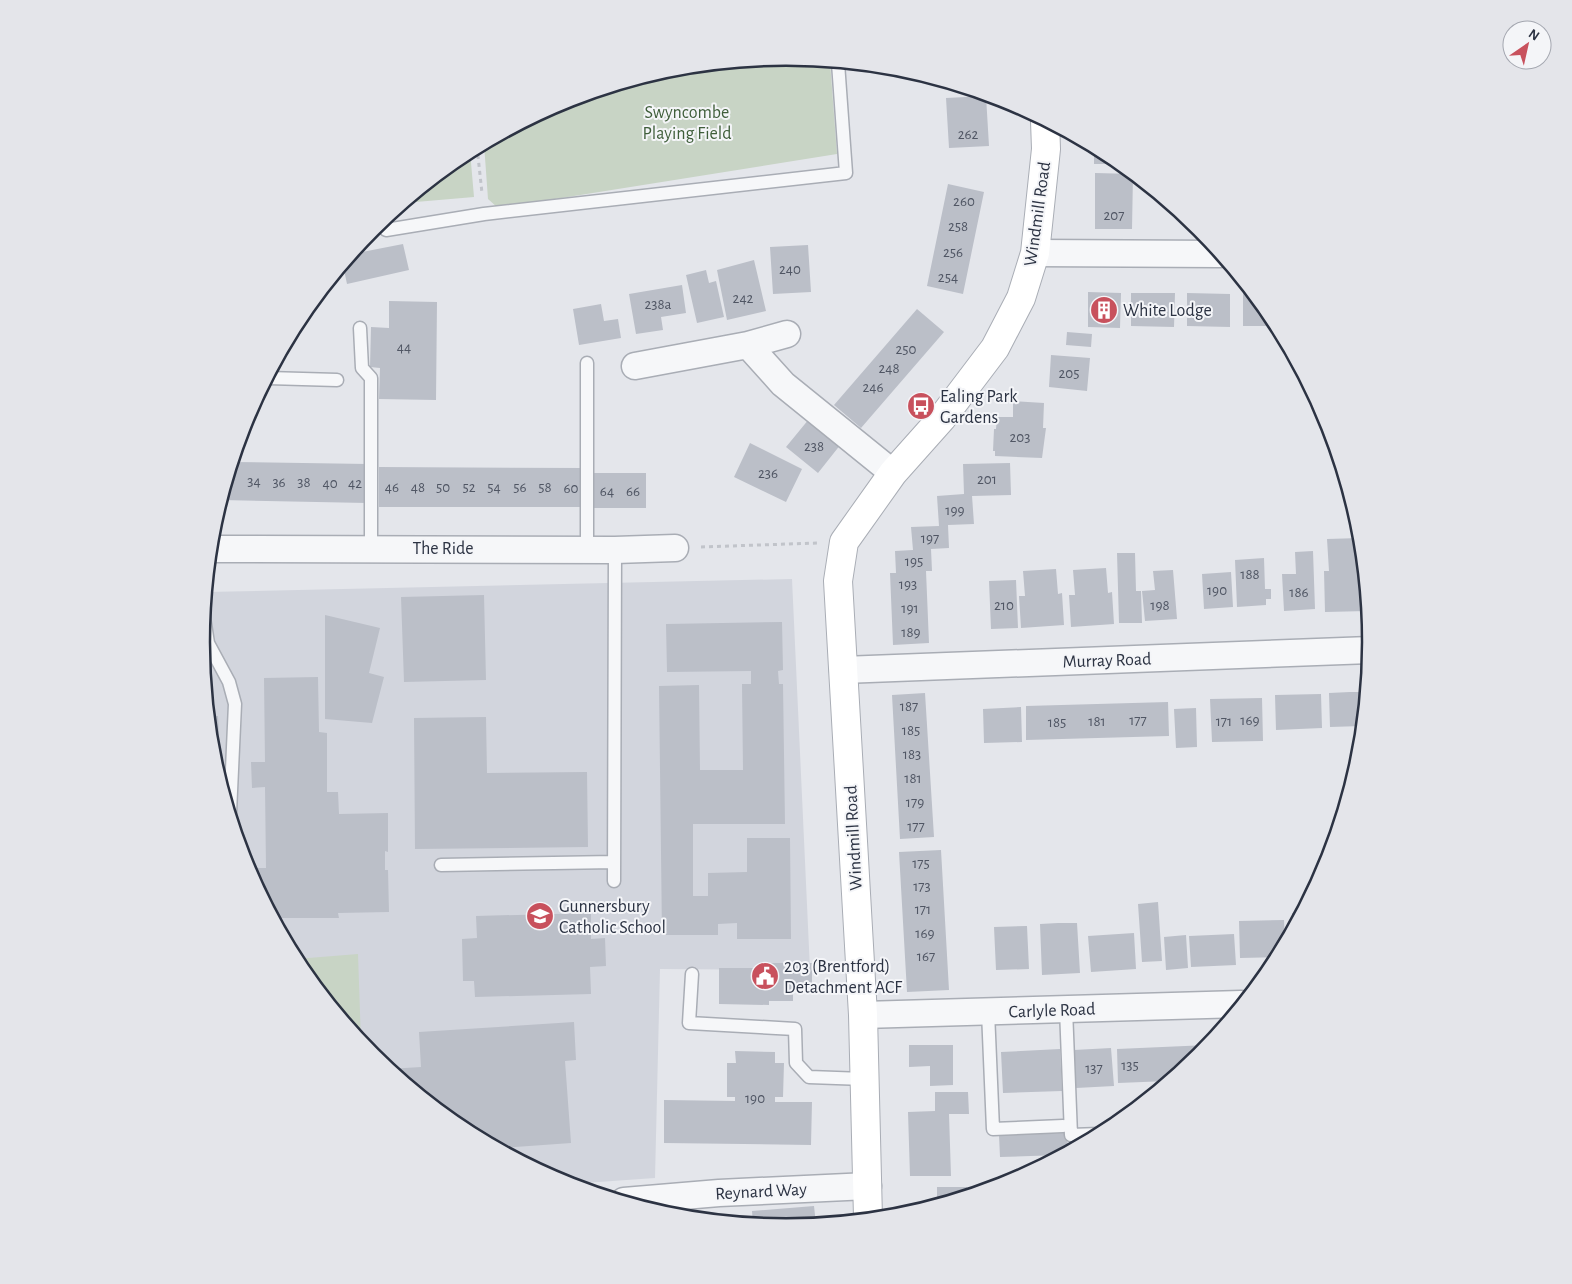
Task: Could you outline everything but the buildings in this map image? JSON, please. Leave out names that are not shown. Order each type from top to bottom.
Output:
[{"type":"main road","name":"Windmill Road","points":[[868,1212],[863,1015],[838,581],[844,542],[893,473],[942,418],[995,348],[1022,298],[1035,253],[1046,149],[1045,128]]},
{"type":"street","points":[[1035,253],[1211,254]]},
{"type":"street","points":[[636,366],[748,345],[787,334]]},
{"type":"street","points":[[748,345],[783,384],[893,473]]},
{"type":"street","name":"The Ride","points":[[218,549],[615,550],[675,548]]},
{"type":"street","name":"Murray Road","points":[[844,670],[1362,650]]},
{"type":"street","name":"Carlyle Road","points":[[863,1015],[1233,1004]]},
{"type":"street","name":"Reynard Way","points":[[643,1199],[718,1193],[868,1186]]},
{"type":"lane","points":[[386,230],[484,214],[846,173],[838,69]]},
{"type":"lane","points":[[360,328],[362,368],[371,378],[371,548]]},
{"type":"lane","points":[[587,363],[587,549]]},
{"type":"lane","points":[[275,378],[337,380]]},
{"type":"lane","points":[[614,880],[615,550]]},
{"type":"lane","points":[[210,647],[229,682],[236,704],[231,794]]},
{"type":"lane","points":[[442,864],[614,862]]},
{"type":"lane","points":[[692,974],[689,1024],[795,1029],[796,1063],[809,1077],[864,1079]]},
{"type":"lane","points":[[1066,1009],[1072,1136],[1083,1135]]},
{"type":"lane","points":[[988,1012],[992,1130],[1064,1126]]},
{"type":"path","points":[[478,156],[484,214]]},
{"type":"path","points":[[675,548],[844,542]]},
{"type":"shaded area","name":"Gunnersbury Catholic School","points":[[792,579],[810,970],[660,969],[655,1178],[589,1183],[566,1174],[498,1141],[466,1121],[406,1075],[353,1022],[329,992],[287,930],[270,897],[254,862],[230,791],[221,754],[211,680],[210,642],[212,592]]},
{"type":"green space","name":"Swyncombe Playing Field","points":[[748,67],[830,68],[837,154],[498,208],[488,199],[485,151],[531,126],[566,110],[637,86],[711,71]]},
{"type":"green space","points":[[471,160],[474,197],[415,202]]},
{"type":"green space","points":[[358,954],[361,1030],[329,992],[305,958]]},
{"type":"place","name":"White Lodge","points":[[1104,310]]},
{"type":"place","name":"Ealing Park Gardens","points":[[921,406]]},
{"type":"place","name":"Gunnersbury Catholic School","points":[[540,916]]},
{"type":"place","name":"203 (Brentford) Detachment ACF","points":[[765,976]]}]
